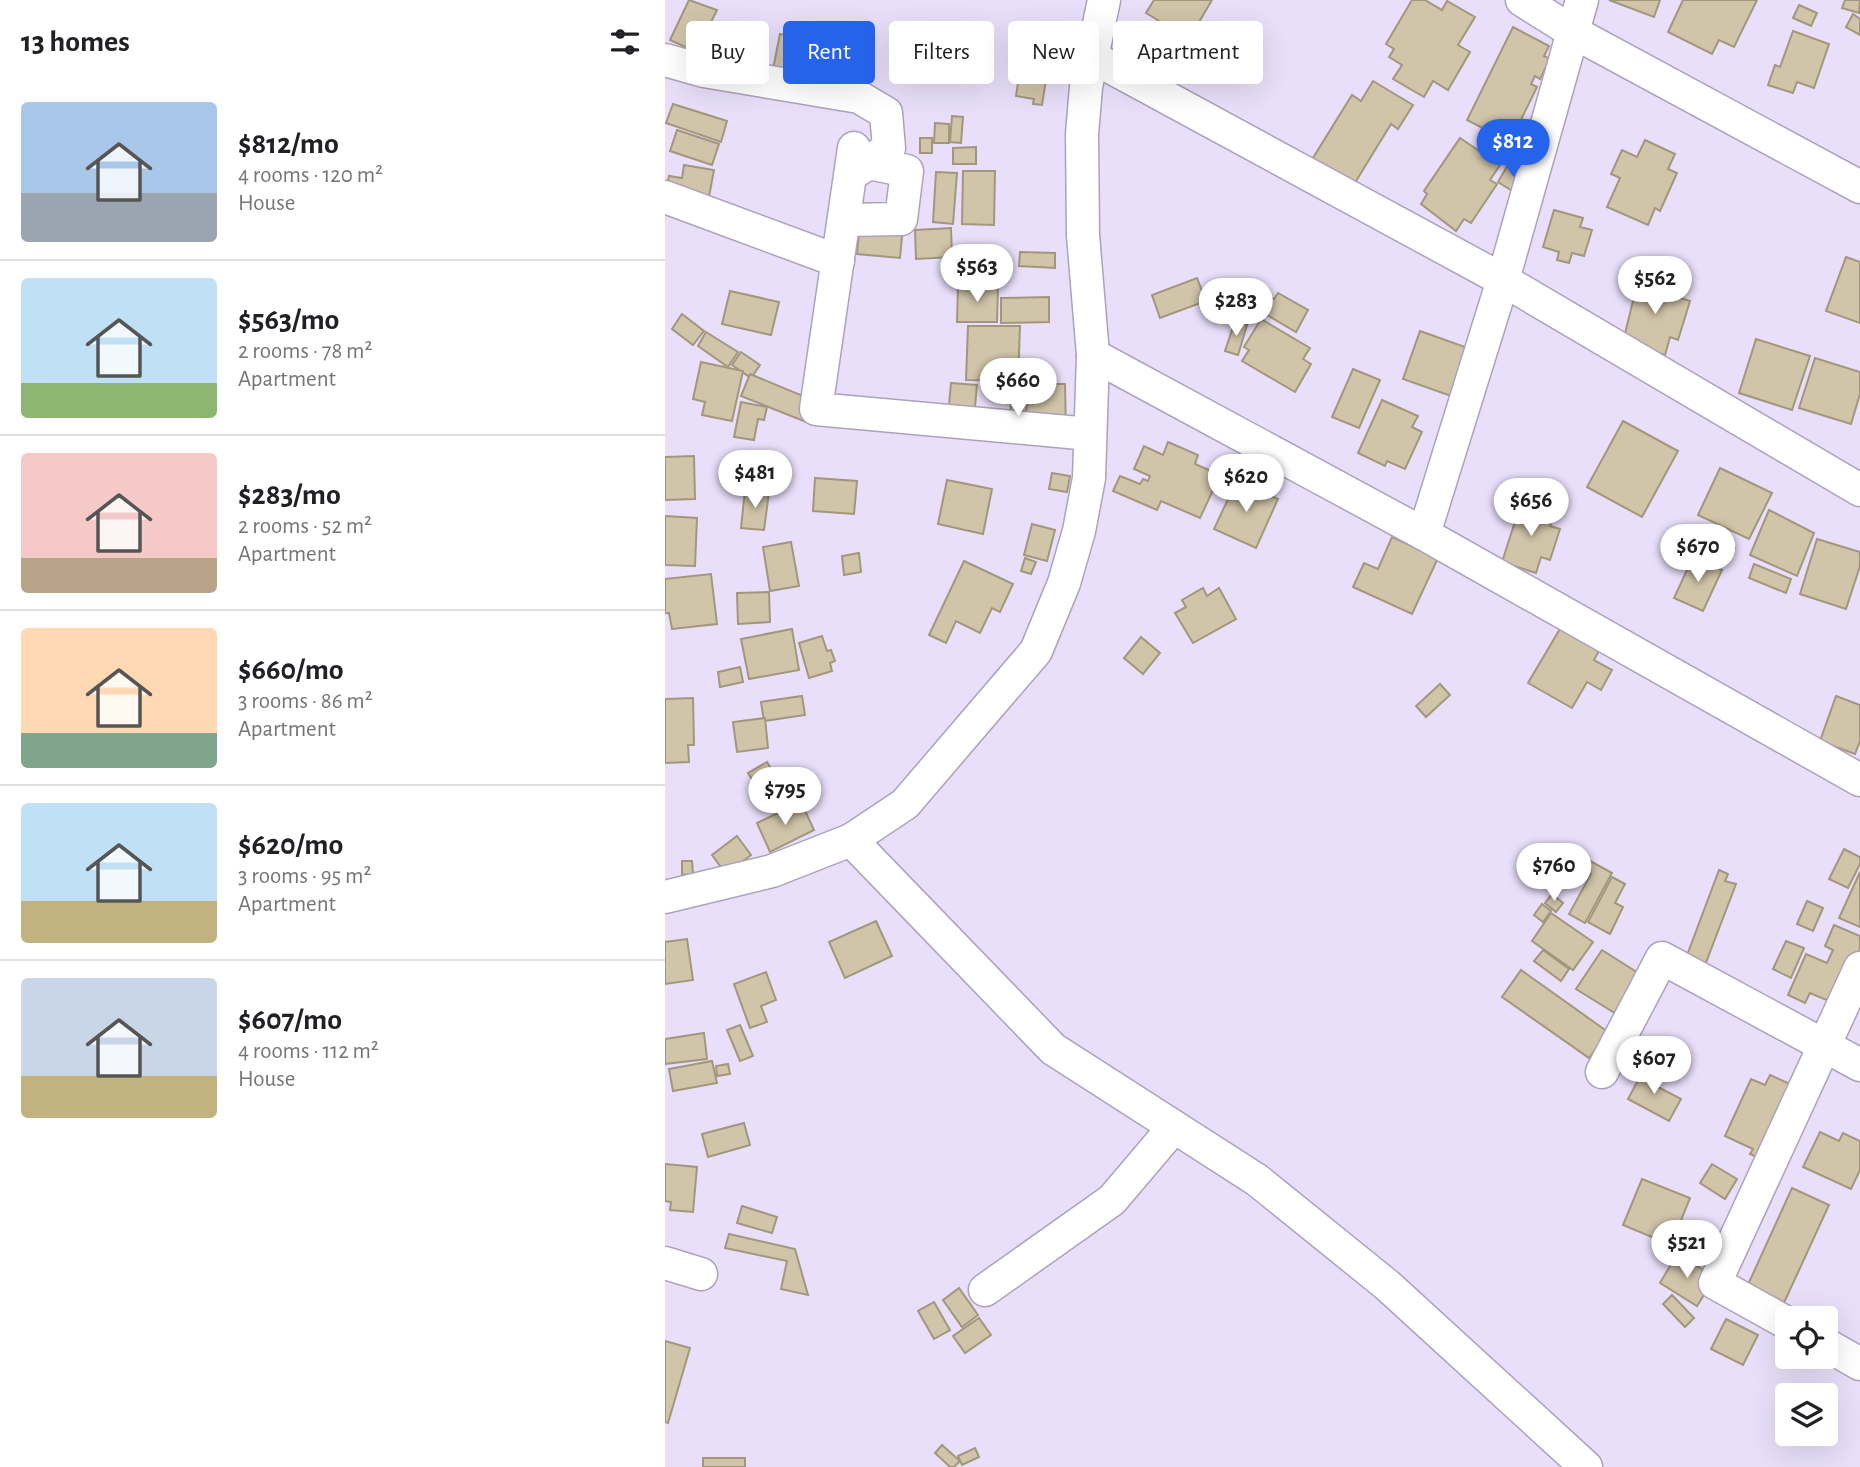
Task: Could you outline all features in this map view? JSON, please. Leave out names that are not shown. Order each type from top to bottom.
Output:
[{"type":"street","points":[[1099,24],[1104,0]]},
{"type":"street","points":[[1522,0],[1573,32],[1860,187]]},
{"type":"street","points":[[1424,534],[1503,280],[1583,0]]},
{"type":"street","points":[[665,60],[704,71],[859,97],[886,113],[889,148],[853,161]]},
{"type":"street","points":[[1099,61],[1503,280],[1860,490]]},
{"type":"street","points":[[665,897],[772,871],[851,840],[905,804],[1036,652],[1064,583],[1079,531],[1089,478],[1093,355],[1083,235],[1082,134],[1088,84]]},
{"type":"street","points":[[853,161],[816,409],[1090,434]]},
{"type":"street","points":[[844,220],[901,219],[907,171],[853,161]]},
{"type":"street","points":[[665,197],[838,261]]},
{"type":"street","points":[[1093,355],[1424,534],[1860,780]]},
{"type":"street","points":[[851,840],[1052,1049],[1257,1180],[1387,1285],[1586,1467]]},
{"type":"street","points":[[1602,1072],[1662,958],[1860,1065]]},
{"type":"street","points":[[1775,1316],[1715,1283],[1860,968]]},
{"type":"street","points":[[985,1290],[1112,1200],[1174,1127]]},
{"type":"street","points":[[665,1263],[701,1275]]},
{"type":"street","points":[[1838,1351],[1860,1364]]},
{"type":"building","points":[[689,0],[717,10],[712,21],[686,21],[686,47],[670,40]]},
{"type":"building","points":[[1154,0],[1212,0],[1200,21],[1159,21],[1146,13]]},
{"type":"building","points":[[1412,0],[1425,0],[1442,10],[1447,1],[1475,17],[1458,45],[1470,52],[1448,90],[1433,81],[1424,97],[1393,79],[1402,65],[1389,57],[1394,49],[1386,44]]},
{"type":"building","points":[[1609,0],[1660,0],[1654,17]]},
{"type":"building","points":[[1683,0],[1757,0],[1734,47],[1719,40],[1712,54],[1668,32]]},
{"type":"building","points":[[1845,0],[1860,0],[1859,13],[1842,8]]},
{"type":"building","points":[[1799,5],[1817,13],[1811,26],[1793,18]]},
{"type":"building","points":[[1853,14],[1860,19],[1860,35],[1846,27]]},
{"type":"building","points":[[1513,27],[1549,46],[1544,56],[1550,59],[1540,79],[1535,76],[1531,84],[1537,87],[1510,142],[1467,120]]},
{"type":"building","points":[[1793,31],[1829,44],[1814,88],[1797,82],[1793,93],[1768,85],[1775,65],[1780,67]]},
{"type":"building","points":[[780,34],[783,34],[783,81],[771,79]]},
{"type":"building","points":[[1373,81],[1413,105],[1398,129],[1391,124],[1350,191],[1308,166],[1352,95],[1361,101]]},
{"type":"building","points":[[1018,84],[1045,84],[1042,105],[1033,104],[1034,99],[1016,96]]},
{"type":"building","points":[[673,104],[727,121],[721,142],[666,123]]},
{"type":"building","points":[[952,116],[963,117],[961,143],[950,142]]},
{"type":"building","points":[[935,123],[949,124],[949,143],[934,143]]},
{"type":"building","points":[[677,130],[719,144],[712,165],[670,151]]},
{"type":"building","points":[[920,138],[932,138],[932,153],[920,153]]},
{"type":"building","points":[[1460,138],[1500,165],[1490,180],[1497,184],[1471,223],[1464,219],[1456,231],[1421,204],[1427,194],[1424,191]]},
{"type":"building","points":[[1645,140],[1675,154],[1668,169],[1677,173],[1660,211],[1655,208],[1648,225],[1607,207],[1620,178],[1611,174],[1622,150],[1637,157]]},
{"type":"building","points":[[976,147],[976,164],[953,164],[953,148]]},
{"type":"building","points":[[684,165],[714,170],[707,207],[665,195],[669,176],[682,178]]},
{"type":"building","points":[[1508,165],[1528,177],[1517,194],[1498,182]]},
{"type":"building","points":[[963,171],[995,171],[994,225],[962,224]]},
{"type":"building","points":[[936,172],[957,173],[953,224],[933,222]]},
{"type":"building","points":[[1554,210],[1583,218],[1580,227],[1592,230],[1584,256],[1572,253],[1569,263],[1557,260],[1559,252],[1543,247]]},
{"type":"building","points":[[860,223],[903,226],[900,258],[857,254]]},
{"type":"building","points":[[951,228],[952,257],[916,259],[915,230]]},
{"type":"building","points":[[1020,252],[1055,253],[1055,268],[1019,266]]},
{"type":"building","points":[[1846,257],[1860,262],[1860,323],[1826,311]]},
{"type":"building","points":[[1639,276],[1676,287],[1673,296],[1690,301],[1678,340],[1670,337],[1665,355],[1623,342]]},
{"type":"building","points":[[1197,278],[1206,301],[1160,318],[1152,295]]},
{"type":"building","points":[[958,286],[998,287],[997,322],[957,322]]},
{"type":"building","points":[[730,291],[779,302],[771,335],[722,324]]},
{"type":"building","points":[[1263,293],[1274,299],[1278,293],[1308,310],[1296,332],[1255,308]]},
{"type":"building","points":[[1049,297],[1049,322],[1001,323],[1001,298]]},
{"type":"building","points":[[682,314],[704,331],[693,345],[672,329]]},
{"type":"building","points":[[1261,319],[1310,348],[1303,359],[1311,364],[1295,392],[1242,361],[1249,350],[1244,347]]},
{"type":"building","points":[[1235,321],[1247,325],[1238,355],[1225,351]]},
{"type":"building","points":[[968,326],[1020,326],[1018,381],[966,380]]},
{"type":"building","points":[[1420,331],[1468,348],[1451,396],[1403,379]]},
{"type":"building","points":[[706,332],[738,352],[728,367],[698,346]]},
{"type":"building","points":[[1756,339],[1810,356],[1792,410],[1739,393]]},
{"type":"building","points":[[741,352],[760,365],[751,378],[732,365]]},
{"type":"building","points":[[1815,358],[1860,372],[1860,394],[1851,424],[1799,408]]},
{"type":"building","points":[[701,362],[743,371],[732,421],[702,415],[705,402],[693,399]]},
{"type":"building","points":[[1353,369],[1380,380],[1359,428],[1332,417]]},
{"type":"building","points":[[750,374],[815,401],[806,422],[741,396]]},
{"type":"building","points":[[951,383],[977,385],[974,418],[948,416]]},
{"type":"building","points":[[1025,384],[1065,384],[1066,433],[1026,434]]},
{"type":"building","points":[[1382,400],[1418,416],[1412,427],[1422,432],[1405,469],[1387,461],[1385,466],[1358,453]]},
{"type":"building","points":[[741,402],[767,407],[764,420],[758,419],[754,440],[734,437]]},
{"type":"building","points":[[1011,403],[1027,404],[1024,434],[1009,433]]},
{"type":"building","points":[[1623,421],[1678,451],[1642,517],[1587,487]]},
{"type":"building","points":[[1168,442],[1198,455],[1195,464],[1220,475],[1200,518],[1161,501],[1157,510],[1113,491],[1120,476],[1140,484],[1143,479],[1148,481],[1150,476],[1134,469],[1144,446],[1163,455]]},
{"type":"building","points":[[694,456],[695,499],[665,500],[665,457]]},
{"type":"building","points":[[1720,468],[1772,493],[1749,539],[1698,515]]},
{"type":"building","points":[[1052,473],[1070,476],[1067,492],[1049,489]]},
{"type":"building","points":[[815,478],[857,481],[854,514],[813,511]]},
{"type":"building","points":[[947,480],[992,489],[983,534],[938,524]]},
{"type":"building","points":[[1237,480],[1278,499],[1256,548],[1214,529]]},
{"type":"building","points":[[745,490],[769,492],[764,530],[741,528]]},
{"type":"building","points":[[1521,503],[1555,513],[1550,526],[1560,529],[1550,560],[1541,557],[1536,573],[1502,562]]},
{"type":"building","points":[[1769,510],[1814,533],[1797,576],[1750,555]]},
{"type":"building","points":[[665,516],[697,518],[695,566],[665,565]]},
{"type":"building","points":[[1032,524],[1055,530],[1047,561],[1024,555]]},
{"type":"building","points":[[1699,529],[1735,548],[1727,563],[1691,544]]},
{"type":"building","points":[[1392,537],[1438,558],[1412,614],[1353,587],[1364,563],[1378,569]]},
{"type":"building","points":[[1817,539],[1860,552],[1860,566],[1846,609],[1800,594]]},
{"type":"building","points":[[791,542],[799,586],[770,591],[763,547]]},
{"type":"building","points":[[859,553],[861,572],[844,575],[842,556]]},
{"type":"building","points":[[1693,557],[1722,570],[1703,611],[1674,598]]},
{"type":"building","points":[[1025,558],[1036,562],[1031,574],[1021,571]]},
{"type":"building","points":[[964,561],[1013,584],[1000,612],[992,608],[980,633],[956,621],[946,643],[929,635]]},
{"type":"building","points":[[1754,564],[1791,579],[1786,593],[1749,578]]},
{"type":"building","points":[[711,574],[717,624],[672,629],[669,613],[665,613],[665,579]]},
{"type":"building","points":[[1203,588],[1207,596],[1219,588],[1236,619],[1193,643],[1175,613],[1186,607],[1182,600]]},
{"type":"building","points":[[769,592],[770,622],[738,624],[737,593]]},
{"type":"building","points":[[1561,627],[1600,649],[1594,660],[1612,670],[1601,690],[1587,682],[1572,708],[1528,683]]},
{"type":"building","points":[[792,629],[799,670],[749,679],[741,639]]},
{"type":"building","points":[[822,636],[827,651],[831,650],[835,661],[830,663],[832,671],[809,678],[799,643]]},
{"type":"building","points":[[1141,637],[1160,653],[1143,674],[1124,658]]},
{"type":"building","points":[[740,667],[743,682],[720,687],[718,672]]},
{"type":"building","points":[[1440,684],[1450,695],[1426,717],[1416,706]]},
{"type":"building","points":[[802,696],[805,715],[764,721],[761,702]]},
{"type":"building","points":[[1836,696],[1860,705],[1860,741],[1855,754],[1820,741]]},
{"type":"building","points":[[693,698],[694,745],[688,745],[689,762],[665,763],[665,699]]},
{"type":"building","points":[[765,718],[768,748],[737,752],[733,722]]},
{"type":"building","points":[[767,762],[786,793],[768,804],[748,773]]},
{"type":"building","points":[[801,802],[814,830],[770,852],[757,823]]},
{"type":"building","points":[[737,836],[751,855],[726,874],[712,855]]},
{"type":"building","points":[[1844,849],[1860,857],[1860,864],[1848,888],[1829,879]]},
{"type":"building","points":[[1566,859],[1576,863],[1567,879],[1558,875]]},
{"type":"building","points":[[682,861],[692,861],[693,874],[682,875]]},
{"type":"building","points":[[1590,861],[1612,873],[1585,923],[1569,914],[1591,874],[1584,871]]},
{"type":"building","points":[[1719,870],[1728,874],[1725,881],[1736,884],[1702,973],[1683,966]]},
{"type":"building","points":[[1860,872],[1860,927],[1839,918]]},
{"type":"building","points":[[1612,877],[1625,884],[1615,903],[1623,907],[1610,934],[1588,922]]},
{"type":"building","points":[[1552,894],[1563,903],[1556,912],[1545,903]]},
{"type":"building","points":[[1807,901],[1823,908],[1813,931],[1797,924]]},
{"type":"building","points":[[1542,904],[1551,911],[1543,922],[1534,915]]},
{"type":"building","points":[[1551,913],[1593,942],[1573,970],[1532,941]]},
{"type":"building","points":[[876,921],[892,956],[845,978],[829,942]]},
{"type":"building","points":[[1834,925],[1860,936],[1860,949],[1836,1004],[1810,993],[1805,1003],[1788,995],[1806,954],[1827,963],[1833,950],[1825,946]]},
{"type":"building","points":[[687,939],[693,980],[665,984],[665,942]]},
{"type":"building","points":[[1786,941],[1804,948],[1791,978],[1773,969]]},
{"type":"building","points":[[1543,950],[1569,969],[1561,981],[1534,961]]},
{"type":"building","points":[[1602,950],[1646,978],[1621,1017],[1576,989]]},
{"type":"building","points":[[1521,970],[1608,1032],[1589,1058],[1502,997]]},
{"type":"building","points":[[766,972],[776,1000],[761,1006],[767,1022],[750,1028],[734,984]]},
{"type":"building","points":[[740,1025],[753,1056],[740,1061],[727,1030]]},
{"type":"building","points":[[704,1033],[707,1059],[665,1064],[665,1039]]},
{"type":"building","points":[[1649,1046],[1660,1049],[1655,1067],[1644,1064]]},
{"type":"building","points":[[712,1061],[717,1083],[673,1091],[669,1069]]},
{"type":"building","points":[[728,1064],[730,1074],[717,1076],[716,1066]]},
{"type":"building","points":[[1644,1069],[1660,1078],[1656,1086],[1681,1099],[1669,1121],[1628,1099]]},
{"type":"building","points":[[1770,1075],[1801,1089],[1768,1162],[1750,1154],[1753,1149],[1725,1136],[1751,1079],[1765,1085]]},
{"type":"building","points":[[744,1123],[750,1145],[708,1157],[702,1134]]},
{"type":"building","points":[[1820,1132],[1839,1141],[1843,1133],[1860,1141],[1860,1170],[1851,1189],[1803,1167]]},
{"type":"building","points":[[665,1164],[697,1167],[693,1212],[670,1210],[671,1202],[665,1201]]},
{"type":"building","points":[[1712,1164],[1737,1179],[1725,1199],[1700,1183]]},
{"type":"building","points":[[1642,1179],[1690,1198],[1671,1245],[1623,1225]]},
{"type":"building","points":[[1792,1188],[1829,1205],[1783,1305],[1746,1289]]},
{"type":"building","points":[[742,1206],[777,1217],[772,1233],[737,1223]]},
{"type":"building","points":[[729,1234],[795,1249],[808,1295],[781,1289],[787,1261],[725,1248]]},
{"type":"building","points":[[1684,1234],[1704,1242],[1697,1259],[1678,1251]]},
{"type":"building","points":[[1677,1254],[1715,1277],[1697,1306],[1660,1283]]},
{"type":"building","points":[[959,1288],[978,1315],[962,1327],[943,1300]]},
{"type":"building","points":[[1672,1295],[1694,1318],[1685,1327],[1663,1304]]},
{"type":"building","points":[[934,1302],[950,1330],[934,1339],[918,1311]]},
{"type":"building","points":[[979,1318],[991,1335],[965,1353],[953,1336]]},
{"type":"building","points":[[1726,1319],[1758,1335],[1743,1365],[1711,1349]]},
{"type":"building","points":[[665,1341],[690,1348],[668,1423],[665,1422]]},
{"type":"building","points":[[942,1445],[960,1461],[954,1467],[950,1467],[935,1453]]},
{"type":"building","points":[[975,1448],[979,1457],[962,1465],[958,1456]]},
{"type":"building","points":[[703,1458],[745,1458],[745,1467],[703,1467]]}]
